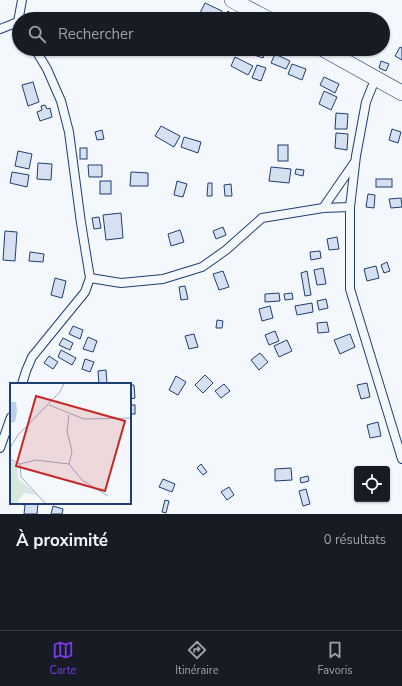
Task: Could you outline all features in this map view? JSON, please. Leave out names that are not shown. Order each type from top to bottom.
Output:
[{"type":"highway","points":[[232,0],[255,12]]},
{"type":"highway","points":[[336,56],[402,93]]},
{"type":"street","points":[[20,12],[22,0]]},
{"type":"street","points":[[0,29],[12,25]]},
{"type":"street","points":[[22,383],[32,357],[85,292],[90,278],[69,132],[58,95],[47,69],[39,56]]},
{"type":"street","points":[[376,77],[366,102],[356,156],[350,207],[350,289],[402,459]]},
{"type":"street","points":[[323,208],[356,160]]},
{"type":"street","points":[[90,278],[121,283],[163,279],[202,267],[226,250],[262,218],[323,208],[350,207]]},
{"type":"street","points":[[0,448],[10,420]]},
{"type":"building","points":[[205,3],[222,11],[222,12],[200,12]]},
{"type":"building","points":[[400,47],[402,48],[402,60],[395,56]]},
{"type":"building","points":[[274,56],[279,56],[290,61],[286,69],[271,63]]},
{"type":"building","points":[[235,57],[253,66],[248,75],[231,66]]},
{"type":"building","points":[[381,61],[389,64],[386,71],[379,68]]},
{"type":"building","points":[[292,64],[306,69],[302,80],[288,74]]},
{"type":"building","points":[[257,65],[266,68],[261,81],[252,78]]},
{"type":"building","points":[[324,77],[339,84],[335,93],[320,85]]},
{"type":"building","points":[[33,82],[39,102],[28,106],[22,85]]},
{"type":"building","points":[[324,91],[337,97],[331,110],[319,104]]},
{"type":"building","points":[[45,105],[47,109],[50,108],[52,117],[40,121],[37,112],[42,110],[41,106]]},
{"type":"building","points":[[336,113],[348,114],[347,129],[335,129]]},
{"type":"building","points":[[161,126],[180,136],[174,147],[155,136]]},
{"type":"building","points":[[392,129],[401,132],[398,143],[389,140]]},
{"type":"building","points":[[102,130],[104,139],[97,140],[95,132]]},
{"type":"building","points":[[336,133],[348,134],[347,150],[335,148]]},
{"type":"building","points":[[184,137],[201,142],[198,153],[181,147]]},
{"type":"building","points":[[278,145],[288,145],[288,161],[278,161]]},
{"type":"building","points":[[80,148],[87,148],[87,159],[80,159]]},
{"type":"building","points":[[18,151],[32,154],[29,169],[15,166]]},
{"type":"building","points":[[38,163],[52,164],[51,180],[37,179]]},
{"type":"building","points":[[88,165],[102,165],[102,177],[89,177]]},
{"type":"building","points":[[271,167],[291,169],[289,183],[269,181]]},
{"type":"building","points":[[296,169],[304,170],[303,176],[295,174]]},
{"type":"building","points":[[12,172],[29,175],[27,187],[10,183]]},
{"type":"building","points":[[131,172],[148,173],[148,186],[130,186]]},
{"type":"building","points":[[376,179],[392,179],[392,187],[376,187]]},
{"type":"building","points":[[100,181],[111,181],[111,194],[100,194]]},
{"type":"building","points":[[177,181],[187,184],[183,197],[174,195]]},
{"type":"building","points":[[208,183],[212,183],[212,196],[207,196]]},
{"type":"building","points":[[231,184],[232,196],[225,196],[224,185]]},
{"type":"building","points":[[368,194],[375,195],[374,208],[366,207]]},
{"type":"building","points":[[401,198],[402,207],[391,208],[389,199]]},
{"type":"building","points":[[121,213],[123,238],[106,240],[103,215]]},
{"type":"building","points":[[99,217],[101,228],[94,229],[92,218]]},
{"type":"building","points":[[223,227],[226,235],[216,239],[213,231]]},
{"type":"building","points":[[180,230],[184,242],[171,246],[168,234]]},
{"type":"building","points":[[5,231],[17,232],[15,261],[3,260]]},
{"type":"building","points":[[337,237],[339,249],[329,250],[327,239]]},
{"type":"building","points":[[320,251],[321,258],[311,260],[310,252]]},
{"type":"building","points":[[30,252],[44,254],[43,262],[29,261]]},
{"type":"building","points":[[387,262],[390,271],[384,273],[381,265]]},
{"type":"building","points":[[376,266],[379,278],[367,281],[364,269]]},
{"type":"building","points":[[323,268],[326,284],[317,285],[314,270]]},
{"type":"building","points":[[223,271],[229,287],[219,290],[213,274]]},
{"type":"building","points":[[307,271],[311,295],[305,296],[301,273]]},
{"type":"building","points":[[55,278],[66,281],[62,298],[51,295]]},
{"type":"building","points":[[185,286],[188,299],[181,300],[179,287]]},
{"type":"building","points":[[279,293],[280,301],[265,302],[265,294]]},
{"type":"building","points":[[292,293],[293,299],[285,300],[284,294]]},
{"type":"building","points":[[326,299],[328,308],[319,310],[317,301]]},
{"type":"building","points":[[312,303],[313,312],[297,315],[295,306]]},
{"type":"building","points":[[270,306],[273,318],[262,321],[259,309]]},
{"type":"building","points":[[217,320],[223,321],[222,328],[216,328]]},
{"type":"building","points":[[327,322],[329,332],[318,333],[317,323]]},
{"type":"building","points":[[73,326],[83,330],[80,339],[69,334]]},
{"type":"building","points":[[275,331],[279,341],[269,345],[265,335]]},
{"type":"building","points":[[194,334],[198,347],[189,349],[185,336]]},
{"type":"building","points":[[350,334],[355,347],[340,354],[334,340]]},
{"type":"building","points":[[88,337],[97,341],[93,352],[83,349]]},
{"type":"building","points":[[63,338],[73,343],[70,350],[59,345]]},
{"type":"building","points":[[287,340],[292,351],[279,357],[274,346]]},
{"type":"building","points":[[61,350],[76,358],[72,365],[58,357]]},
{"type":"building","points":[[260,353],[268,362],[259,370],[251,360]]},
{"type":"building","points":[[49,356],[58,362],[53,369],[44,363]]},
{"type":"building","points":[[85,359],[94,362],[90,372],[82,369]]},
{"type":"building","points":[[106,370],[107,383],[99,383],[98,371]]},
{"type":"building","points":[[205,375],[213,383],[203,393],[195,385]]},
{"type":"building","points":[[176,376],[186,382],[178,395],[169,390]]},
{"type":"building","points":[[367,383],[370,397],[361,399],[357,385]]},
{"type":"building","points":[[224,384],[230,391],[221,398],[215,391]]},
{"type":"building","points":[[131,385],[134,385],[135,398],[131,399]]},
{"type":"building","points":[[131,405],[135,405],[135,414],[131,414]]},
{"type":"building","points":[[378,422],[381,436],[370,438],[367,425]]},
{"type":"building","points":[[201,464],[207,472],[203,475],[197,468]]},
{"type":"building","points":[[291,468],[292,480],[275,481],[275,469]]},
{"type":"building","points":[[308,476],[309,481],[301,483],[300,478]]},
{"type":"building","points":[[163,479],[175,484],[172,492],[159,487]]},
{"type":"building","points":[[229,487],[234,495],[227,500],[221,492]]},
{"type":"building","points":[[306,489],[310,504],[303,506],[299,491]]},
{"type":"building","points":[[165,500],[169,501],[166,513],[162,512]]},
{"type":"building","points":[[19,504],[38,504],[37,514],[24,514],[25,505]]},
{"type":"building","points":[[53,506],[63,509],[62,514],[51,514]]}]
